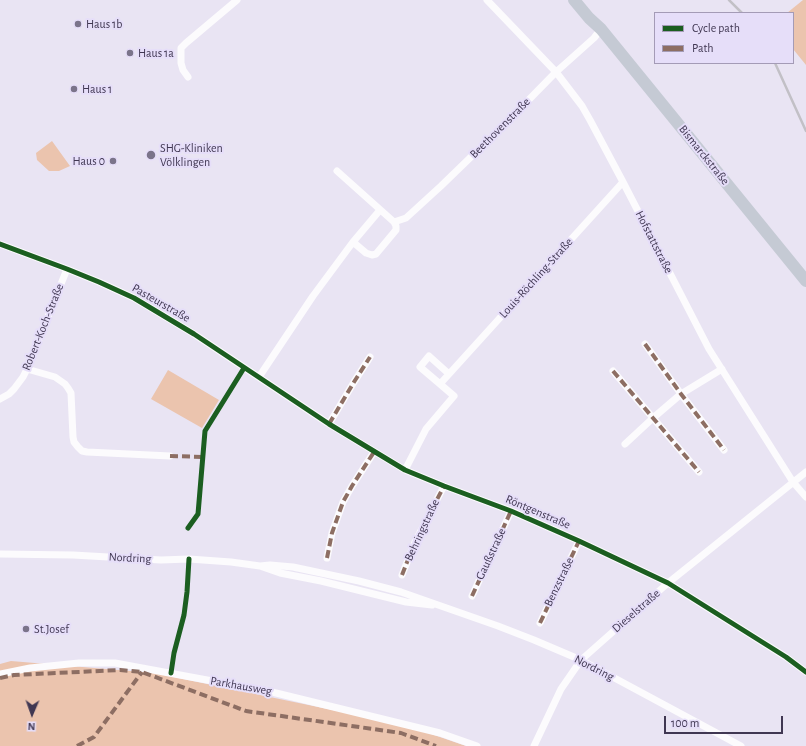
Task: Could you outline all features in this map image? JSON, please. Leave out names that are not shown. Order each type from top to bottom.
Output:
[{"type":"main road","name":"Bismarckstraße","points":[[574,0],[589,18],[601,29],[806,281]]},
{"type":"main road","name":"Bismarckstraße","points":[[584,0],[595,13],[601,29]]},
{"type":"street","points":[[188,77],[183,70],[181,63],[181,48],[237,0]]},
{"type":"street","name":"Hofstattstraße","points":[[487,0],[556,72],[586,113],[709,349],[793,482],[806,497]]},
{"type":"street","name":"Beethovenstraße","points":[[394,222],[406,218],[441,186],[556,72],[594,38],[601,29]]},
{"type":"street","points":[[337,171],[394,222],[396,226],[396,230],[376,254],[372,255],[366,253],[353,242]]},
{"type":"street","name":"Louis-Röchling-Straße","points":[[440,384],[623,182]]},
{"type":"street","points":[[259,377],[312,296],[353,242],[380,210]]},
{"type":"street","name":"Pasteurstraße","points":[[0,244],[67,269],[134,298],[194,334],[259,377]]},
{"type":"street","name":"Robert-Koch-Straße","points":[[0,399],[14,389],[28,369],[67,269]]},
{"type":"street","points":[[645,344],[724,450]]},
{"type":"street","points":[[405,470],[426,429],[454,396],[420,367],[429,356],[449,374]]},
{"type":"street","points":[[329,424],[370,357]]},
{"type":"street","points":[[28,369],[55,377],[68,388],[71,393],[74,442],[82,451],[170,456]]},
{"type":"street","points":[[625,444],[681,394],[722,369]]},
{"type":"street","points":[[613,371],[699,472]]},
{"type":"street","name":"Röntgenstraße","points":[[259,377],[329,424],[405,470],[511,511],[668,583],[786,657],[806,672]]},
{"type":"street","points":[[327,558],[332,533],[342,502],[374,452]]},
{"type":"street","name":"Dieselstraße","points":[[534,746],[561,689],[580,660],[668,583],[806,472]]},
{"type":"street","name":"Behringstraße","points":[[402,575],[415,542],[444,486]]},
{"type":"street","name":"Gaußstraße","points":[[472,596],[511,511]]},
{"type":"street","name":"Benzstraße","points":[[540,623],[579,541]]},
{"type":"street","name":"Nordring","points":[[0,554],[73,555],[161,560],[189,559],[231,562],[260,566],[280,574],[321,581],[406,602],[440,606],[498,626],[580,660],[741,746]]},
{"type":"street","name":"Parkhausweg","points":[[0,674],[30,668],[79,663],[115,663],[272,692],[440,733],[477,746]]},
{"type":"shaded area","points":[[803,0],[806,0],[806,65],[794,50],[794,12],[788,12]]},
{"type":"shaded area","points":[[52,141],[70,166],[59,171],[49,171],[37,160],[36,153]]},
{"type":"shaded area","points":[[168,370],[219,400],[202,428],[151,399]]},
{"type":"shaded area","points":[[11,661],[154,673],[405,725],[466,746],[0,746],[0,664]]},
{"type":"railway","points":[[729,0],[741,12]]},
{"type":"railway","points":[[775,64],[806,131]]},
{"type":"marked path","points":[[645,344],[724,450]]},
{"type":"marked path","points":[[329,424],[370,357]]},
{"type":"marked path","points":[[613,371],[699,472]]},
{"type":"marked path","points":[[327,558],[332,533],[343,502],[374,452]]},
{"type":"marked path","points":[[170,456],[203,457]]},
{"type":"marked path","points":[[402,575],[415,542],[444,486]]},
{"type":"marked path","points":[[472,596],[511,511]]},
{"type":"marked path","points":[[540,623],[579,541]]},
{"type":"marked path","points":[[0,678],[14,675],[120,670],[142,672],[246,711],[401,733],[436,746]]},
{"type":"marked path","points":[[77,746],[94,737],[142,672]]},
{"type":"cycle path","points":[[0,244],[67,269],[134,298],[194,334],[329,424],[405,470],[511,511],[668,583],[786,657],[806,672]]},
{"type":"cycle path","points":[[188,528],[198,514],[205,431],[244,368]]},
{"type":"cycle path","points":[[171,673],[174,653],[184,615],[189,559]]},
{"type":"place","name":"Haus 1b","points":[[78,24]]},
{"type":"place","name":"Haus 1a","points":[[130,53]]},
{"type":"place","name":"Haus 1","points":[[74,89]]},
{"type":"place","name":"SHG-Kliniken Völklingen","points":[[151,155]]},
{"type":"place","name":"Haus 0","points":[[113,161]]},
{"type":"place","name":"St.Josef","points":[[26,629]]}]
